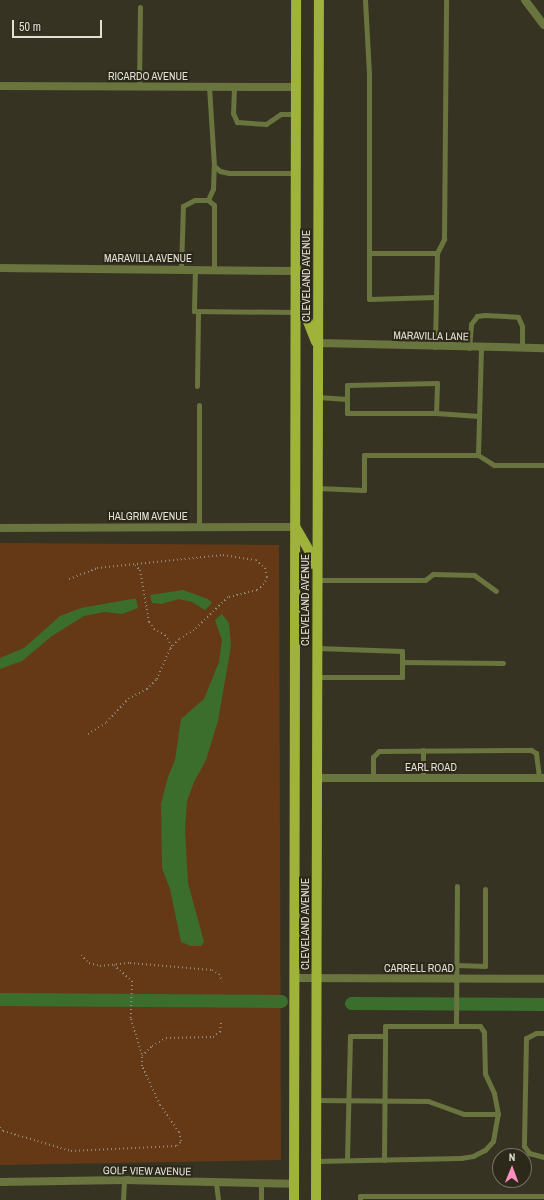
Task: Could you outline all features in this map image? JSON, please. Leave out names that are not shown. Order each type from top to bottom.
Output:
[{"type":"main road","name":"CLEVELAND AVENUE","points":[[294,1200],[296,0]]},
{"type":"main road","name":"CLEVELAND AVENUE","points":[[316,1200],[318,778],[316,677],[319,0]]},
{"type":"main road","points":[[296,292],[308,326],[318,343]]},
{"type":"main road","points":[[296,527],[311,554],[317,580]]},
{"type":"street","points":[[525,0],[544,25]]},
{"type":"street","name":"RICARDO AVENUE","points":[[0,86],[296,87]]},
{"type":"street","name":"MARAVILLA AVENUE","points":[[0,268],[296,271]]},
{"type":"street","name":"MARAVILLA LANE","points":[[318,343],[435,348],[544,348]]},
{"type":"street","name":"HALGRIM AVENUE","points":[[0,528],[296,527]]},
{"type":"street","name":"EARL ROAD","points":[[318,778],[541,778]]},
{"type":"street","name":"CARRELL ROAD","points":[[295,978],[544,979]]},
{"type":"street","name":"GOLF VIEW AVENUE","points":[[0,1182],[124,1180],[294,1184]]},
{"type":"lane","points":[[365,0],[369,74],[369,299],[436,297]]},
{"type":"lane","points":[[435,348],[437,253],[444,239],[446,0]]},
{"type":"lane","points":[[139,87],[140,7]]},
{"type":"lane","points":[[208,200],[213,189],[214,166],[209,87]]},
{"type":"lane","points":[[234,87],[233,113],[237,122],[266,124],[281,114],[296,114]]},
{"type":"lane","points":[[214,166],[220,172],[229,173],[296,173]]},
{"type":"lane","points":[[181,269],[183,206],[195,200],[208,200],[214,205],[214,270]]},
{"type":"lane","points":[[369,253],[437,253]]},
{"type":"lane","points":[[195,269],[194,311],[296,312]]},
{"type":"lane","points":[[197,386],[198,311]]},
{"type":"lane","points":[[469,348],[471,324],[477,316],[484,315],[518,317],[522,326],[522,348]]},
{"type":"lane","points":[[478,455],[481,348]]},
{"type":"lane","points":[[436,413],[437,383],[347,385],[347,413],[436,413],[479,416]]},
{"type":"lane","points":[[318,397],[347,399]]},
{"type":"lane","points":[[199,405],[199,527]]},
{"type":"lane","points":[[317,488],[364,490],[364,455],[478,455],[494,465],[544,465]]},
{"type":"lane","points":[[317,580],[424,580],[432,574],[474,575],[496,591]]},
{"type":"lane","points":[[316,677],[402,677],[402,651],[317,648]]},
{"type":"lane","points":[[402,662],[503,663]]},
{"type":"lane","points":[[373,778],[373,757],[375,753],[423,750],[531,750],[536,752],[541,778]]},
{"type":"lane","points":[[423,750],[423,778]]},
{"type":"lane","points":[[456,1025],[457,886]]},
{"type":"lane","points":[[457,965],[485,966],[484,889]]},
{"type":"lane","points":[[316,1161],[384,1160],[473,1156],[493,1142],[498,1114],[494,1093],[485,1074],[484,1032],[480,1026],[385,1026],[384,1160]]},
{"type":"lane","points":[[544,1033],[536,1033],[526,1038],[524,1146],[529,1154],[544,1157]]},
{"type":"lane","points":[[347,1160],[350,1036],[385,1036]]},
{"type":"lane","points":[[316,1100],[428,1102],[464,1114],[498,1114]]},
{"type":"lane","points":[[124,1180],[124,1200]]},
{"type":"lane","points":[[216,1183],[218,1200]]},
{"type":"lane","points":[[261,1200],[262,1184]]},
{"type":"lane","points":[[360,1200],[360,1196],[544,1196]]},
{"type":"path","points":[[69,578],[97,568],[223,555],[256,560],[265,568],[267,577],[264,584],[257,590],[228,597],[194,630],[172,646],[156,680],[147,688],[129,698],[106,723],[88,734]]},
{"type":"path","points":[[135,565],[140,570],[149,622],[154,629],[165,635],[172,646]]},
{"type":"path","points":[[81,956],[89,963],[100,966],[130,962],[212,970],[219,974],[222,982]]},
{"type":"path","points":[[0,1127],[4,1131],[14,1135],[70,1151],[177,1146],[180,1141],[179,1132],[160,1105],[142,1066],[142,1056],[131,1019],[132,982],[114,965]]},
{"type":"path","points":[[142,1056],[152,1046],[166,1038],[213,1037],[220,1032],[221,1022]]},
{"type":"shaded area","points":[[0,543],[279,545],[281,1160],[0,1165]]},
{"type":"shaded area","points":[[183,590],[208,599],[212,603],[205,610],[192,602],[179,599],[161,604],[152,603],[150,595]]},
{"type":"shaded area","points":[[136,599],[138,608],[122,614],[104,612],[84,616],[52,636],[22,661],[0,669],[0,658],[24,648],[60,616],[81,608]]},
{"type":"shaded area","points":[[222,614],[229,623],[231,646],[218,721],[206,760],[194,782],[187,801],[185,830],[188,883],[204,942],[201,946],[191,946],[181,942],[170,889],[162,868],[161,804],[168,777],[175,760],[181,719],[204,699],[219,662],[222,640],[215,620]]},
{"type":"waterway","points":[[0,999],[281,1001]]},
{"type":"waterway","points":[[351,1003],[544,1004]]}]
